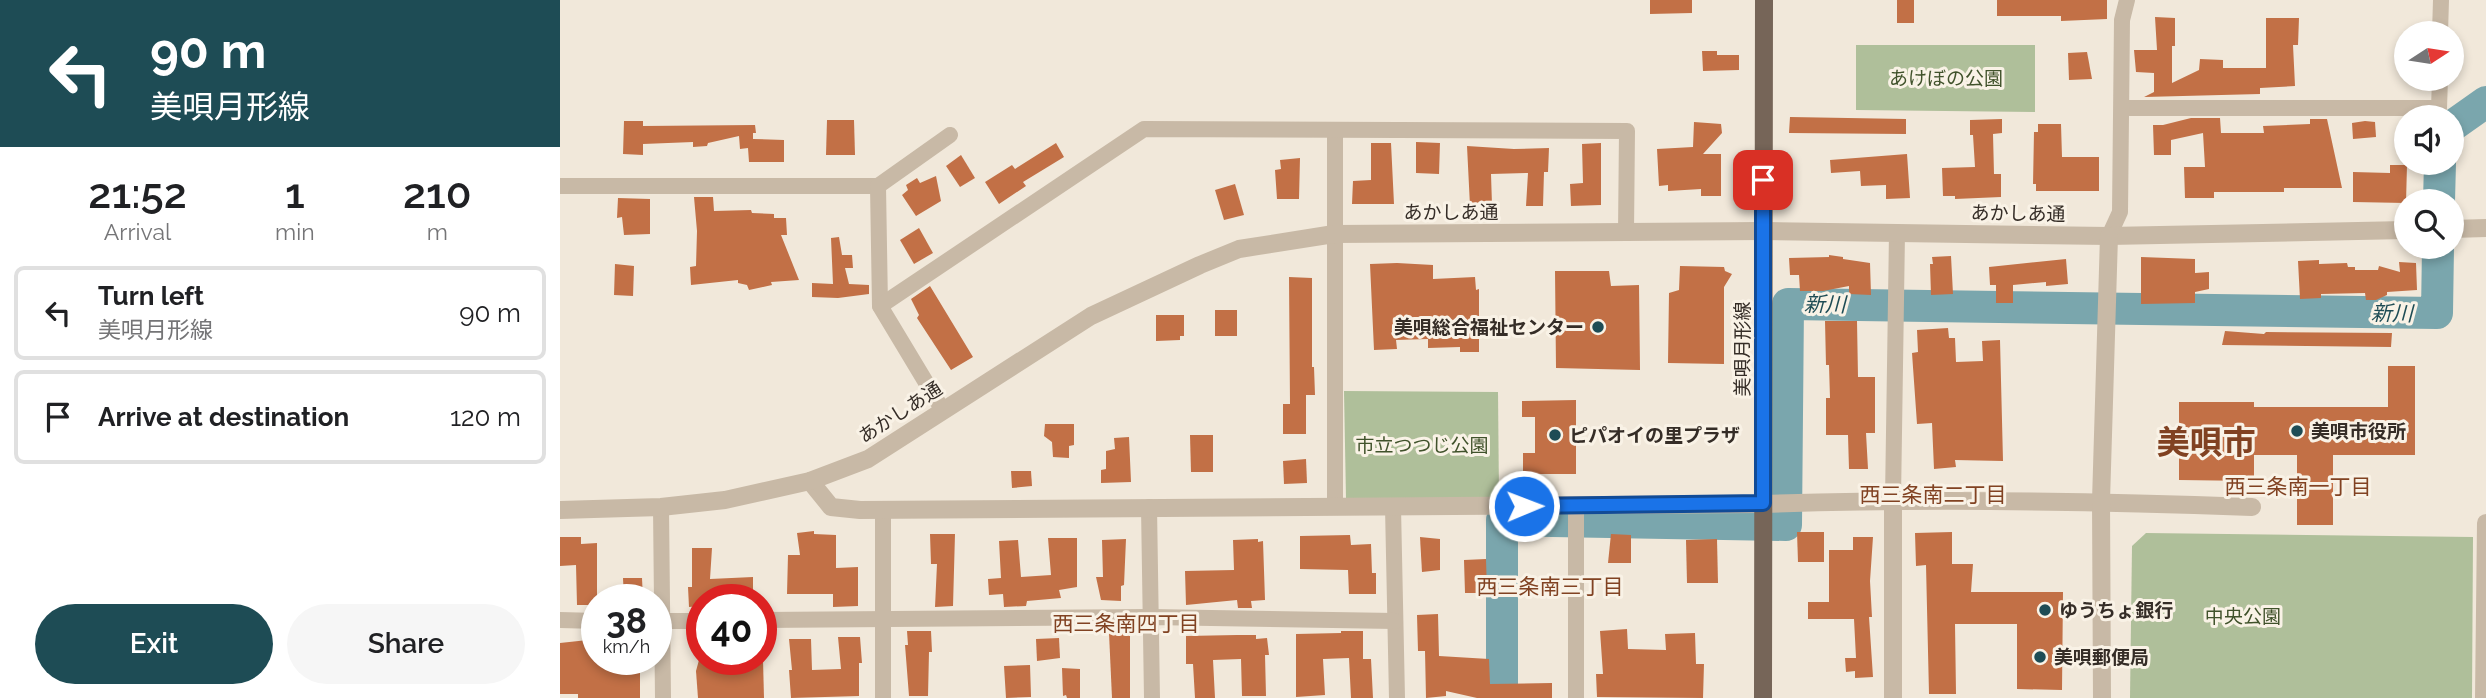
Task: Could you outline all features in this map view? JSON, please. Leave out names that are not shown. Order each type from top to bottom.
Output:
[{"type":"main road","name":"美唄月形線","points":[[1763,698],[1764,0]]},
{"type":"street","points":[[2102,698],[2101,501],[2109,236],[2120,212],[2122,20],[2127,0]]},
{"type":"street","points":[[2440,21],[2441,0]]},
{"type":"street","points":[[2122,107],[2439,107],[2440,91]]},
{"type":"street","points":[[880,306],[1144,129],[1627,131],[1626,232]]},
{"type":"street","points":[[1335,130],[1335,507]]},
{"type":"street","points":[[560,186],[878,186],[950,135]]},
{"type":"street","points":[[878,186],[880,306],[942,409]]},
{"type":"street","points":[[2464,229],[2486,228]]},
{"type":"street","name":"あかしあ通","points":[[560,510],[661,507],[725,500],[810,481],[868,459],[942,409],[1091,316],[1239,249],[1334,234],[1763,231],[2109,236],[2394,230]]},
{"type":"street","points":[[1893,698],[1896,233]]},
{"type":"street","points":[[810,481],[831,507],[883,510],[1763,503],[1894,499],[2252,506]]},
{"type":"street","points":[[1576,505],[1576,698]]},
{"type":"street","points":[[660,584],[661,507]]},
{"type":"street","points":[[1149,507],[1153,698]]},
{"type":"street","points":[[1393,507],[1396,698]]},
{"type":"street","points":[[883,510],[883,698]]},
{"type":"street","points":[[2484,698],[2486,523]]},
{"type":"street","points":[[777,620],[1151,617],[1395,621]]},
{"type":"street","points":[[560,620],[581,621]]},
{"type":"street","points":[[662,675],[663,698]]},
{"type":"green space","name":"あけぼの公園","points":[[1856,45],[2035,45],[2035,112],[1856,110]]},
{"type":"green space","name":"市立つつじ公園","points":[[1344,391],[1498,392],[1499,498],[1346,498]]},
{"type":"green space","name":"中央公園","points":[[2146,533],[2473,537],[2472,698],[2130,698],[2132,546]]},
{"type":"building","points":[[1650,0],[1692,0],[1692,13],[1650,14]]},
{"type":"building","points":[[1897,0],[1914,0],[1914,23],[1897,23]]},
{"type":"building","points":[[1997,0],[2107,0],[2107,19],[2061,21],[2061,16],[1997,16]]},
{"type":"building","points":[[2155,17],[2175,18],[2172,83],[2199,70],[2200,59],[2223,60],[2223,68],[2266,68],[2266,18],[2299,18],[2298,45],[2293,45],[2295,86],[2260,88],[2260,94],[2144,97],[2154,92],[2154,73],[2136,72],[2134,50],[2157,50]]},
{"type":"building","points":[[1702,51],[1717,51],[1717,55],[1739,55],[1739,70],[1703,71]]},
{"type":"building","points":[[2087,52],[2092,79],[2069,80],[2068,53]]},
{"type":"building","points":[[1790,117],[1906,119],[1906,134],[1789,133]]},
{"type":"building","points":[[2191,118],[2220,118],[2221,133],[2264,133],[2263,126],[2310,124],[2310,119],[2327,119],[2342,188],[2284,188],[2284,192],[2214,192],[2214,198],[2185,198],[2184,167],[2205,167],[2203,133],[2171,140],[2171,155],[2154,155],[2153,125]]},
{"type":"building","points":[[2002,119],[2002,133],[1993,134],[1994,174],[2001,174],[2001,197],[1955,199],[1955,196],[1943,196],[1942,168],[1975,167],[1970,120]]},
{"type":"building","points":[[827,120],[854,120],[855,155],[826,155]]},
{"type":"building","points":[[624,121],[643,121],[643,126],[755,125],[756,133],[753,133],[753,139],[784,140],[784,162],[749,162],[748,148],[740,149],[739,136],[708,143],[707,146],[693,147],[693,142],[643,144],[643,155],[623,154]]},
{"type":"building","points":[[1694,122],[1721,124],[1722,133],[1703,154],[1721,154],[1721,196],[1701,196],[1701,189],[1668,191],[1668,185],[1659,186],[1657,149],[1693,147]]},
{"type":"building","points":[[2375,122],[2376,137],[2353,139],[2352,123]]},
{"type":"building","points":[[2038,124],[2061,124],[2062,157],[2099,157],[2099,191],[2036,191],[2036,184],[2033,184],[2034,132],[2038,132]]},
{"type":"building","points":[[1416,142],[1440,143],[1439,174],[1416,173]]},
{"type":"building","points":[[1056,143],[1064,157],[1023,182],[1026,186],[999,204],[985,182],[1012,165],[1015,169]]},
{"type":"building","points":[[1371,143],[1391,143],[1394,204],[1352,204],[1353,181],[1371,180]]},
{"type":"building","points":[[1601,143],[1601,205],[1571,206],[1570,184],[1583,183],[1582,144]]},
{"type":"building","points":[[1467,146],[1549,148],[1548,172],[1544,172],[1543,206],[1526,206],[1528,173],[1491,174],[1492,205],[1470,206]]},
{"type":"building","points":[[1907,154],[1910,198],[1886,199],[1886,185],[1861,186],[1860,171],[1831,173],[1830,160]]},
{"type":"building","points":[[961,155],[975,178],[960,187],[946,166]]},
{"type":"building","points":[[1300,158],[1299,199],[1277,199],[1275,170],[1281,169],[1280,160]]},
{"type":"building","points":[[2390,165],[2394,165],[2394,175],[2407,175],[2406,189],[2394,189],[2394,203],[2353,202],[2353,172],[2390,173]]},
{"type":"building","points":[[936,176],[941,201],[916,216],[902,195],[908,190],[906,185],[917,178],[920,183]]},
{"type":"building","points":[[1235,184],[1244,215],[1224,220],[1215,190]]},
{"type":"building","points":[[694,197],[713,197],[714,211],[751,210],[752,213],[774,214],[774,218],[786,218],[787,235],[781,235],[799,280],[771,282],[772,285],[749,290],[747,285],[738,283],[738,280],[691,285],[690,267],[696,266]]},
{"type":"building","points":[[618,198],[650,199],[650,234],[624,235],[622,217],[617,218]]},
{"type":"building","points":[[919,228],[933,253],[914,264],[900,240]]},
{"type":"building","points":[[839,237],[842,255],[852,255],[853,268],[845,268],[849,284],[869,285],[869,294],[838,298],[812,297],[812,283],[833,284],[831,238]]},
{"type":"building","points":[[1829,255],[1870,263],[1871,295],[1849,294],[1849,286],[1823,291],[1800,291],[1799,275],[1790,275],[1789,258]]},
{"type":"building","points":[[1951,256],[1953,294],[1931,295],[1932,257]]},
{"type":"building","points":[[2141,257],[2195,259],[2195,273],[2209,272],[2209,289],[2195,292],[2195,303],[2141,304]]},
{"type":"building","points":[[2066,259],[2068,284],[2046,286],[2046,282],[2013,285],[2013,303],[1996,303],[1996,285],[1990,285],[1989,267]]},
{"type":"building","points":[[2319,260],[2319,264],[2347,263],[2348,267],[2355,267],[2355,270],[2378,270],[2379,266],[2400,272],[2399,262],[2416,263],[2417,290],[2387,292],[2387,295],[2376,300],[2366,300],[2365,293],[2321,294],[2321,298],[2300,299],[2298,261]]},
{"type":"building","points":[[615,264],[634,266],[633,296],[614,295]]},
{"type":"building","points":[[1370,264],[1433,265],[1433,279],[1475,277],[1476,290],[1479,289],[1479,352],[1460,352],[1460,347],[1428,348],[1428,339],[1396,340],[1397,349],[1374,350]]},
{"type":"building","points":[[1680,266],[1724,267],[1725,271],[1732,274],[1724,287],[1724,364],[1668,363],[1669,293],[1679,290]]},
{"type":"building","name":"美唄総合福祉センター","points":[[1555,271],[1609,271],[1611,286],[1639,285],[1640,370],[1556,368]]},
{"type":"building","points":[[1289,277],[1312,278],[1312,367],[1315,395],[1306,395],[1306,434],[1283,434],[1283,404],[1290,404]]},
{"type":"building","points":[[930,286],[973,357],[951,370],[917,318],[919,315],[911,299]]},
{"type":"building","points":[[1215,310],[1237,310],[1237,336],[1215,336]]},
{"type":"building","points":[[1156,315],[1184,315],[1184,336],[1180,336],[1180,340],[1156,341]]},
{"type":"building","points":[[1825,321],[1857,321],[1858,377],[1875,377],[1875,433],[1866,433],[1868,469],[1849,469],[1848,435],[1826,435],[1826,398],[1830,398]]},
{"type":"building","points":[[1948,328],[1949,338],[1955,338],[1956,362],[1983,361],[1982,341],[2000,340],[2003,461],[1955,460],[1956,467],[1934,469],[1932,423],[1917,424],[1912,353],[1918,352],[1917,330]]},
{"type":"building","points":[[2225,331],[2264,334],[2392,333],[2391,347],[2222,345]]},
{"type":"building","name":"美唄市役所","points":[[2388,366],[2415,366],[2415,455],[2333,455],[2333,525],[2297,525],[2297,455],[2254,455],[2254,481],[2179,480],[2179,402],[2254,402],[2254,407],[2388,407]]},
{"type":"building","name":"ピパオイの里プラザ","points":[[1576,400],[1576,474],[1523,474],[1523,453],[1535,453],[1535,417],[1522,417],[1522,401]]},
{"type":"building","points":[[1045,424],[1074,424],[1074,445],[1069,446],[1069,458],[1053,457],[1052,442],[1044,436]]},
{"type":"building","points":[[1190,435],[1213,435],[1213,472],[1191,472]]},
{"type":"building","points":[[1129,437],[1131,482],[1101,483],[1101,470],[1106,469],[1106,451],[1115,449],[1114,438]]},
{"type":"building","points":[[1306,459],[1307,483],[1284,484],[1283,461]]},
{"type":"building","points":[[1011,471],[1031,471],[1032,486],[1012,488]]},
{"type":"building","points":[[814,531],[814,534],[836,535],[836,568],[858,567],[858,606],[833,607],[833,594],[787,594],[788,555],[800,555],[797,533]]},
{"type":"building","points":[[1797,532],[1824,532],[1824,562],[1798,562]]},
{"type":"building","points":[[1952,532],[1952,564],[1973,564],[1971,592],[2063,592],[2062,690],[2017,689],[2017,624],[1955,624],[1956,694],[1929,694],[1926,565],[1916,566],[1915,533]]},
{"type":"building","points":[[930,534],[955,534],[953,606],[935,607],[937,564],[931,564]]},
{"type":"building","points":[[1611,534],[1631,535],[1631,563],[1608,563]]},
{"type":"building","points":[[1350,535],[1351,545],[1371,544],[1376,594],[1349,594],[1348,570],[1300,569],[1300,536]]},
{"type":"building","points":[[560,537],[581,537],[581,544],[597,543],[597,584],[581,584],[581,605],[577,605],[576,565],[560,566]]},
{"type":"building","points":[[1420,537],[1440,539],[1440,570],[1422,572]]},
{"type":"building","points":[[1853,537],[1873,537],[1870,581],[1872,617],[1869,617],[1873,677],[1855,678],[1855,671],[1846,672],[1845,658],[1856,658],[1854,619],[1808,619],[1808,602],[1829,602],[1829,550],[1853,550]]},
{"type":"building","points":[[1048,538],[1077,538],[1077,587],[1059,590],[1061,598],[1027,601],[1026,606],[1004,607],[1003,594],[989,595],[988,579],[1001,578],[999,541],[1018,540],[1021,577],[1051,575]]},
{"type":"building","points":[[1126,539],[1121,601],[1101,600],[1096,577],[1103,577],[1102,540]]},
{"type":"building","points":[[1258,539],[1258,542],[1263,541],[1265,600],[1251,601],[1252,608],[1238,608],[1237,600],[1186,605],[1185,571],[1234,570],[1233,540]]},
{"type":"building","points":[[1717,539],[1718,583],[1687,583],[1686,540]]},
{"type":"building","points":[[692,548],[712,548],[710,579],[753,577],[753,584],[692,584]]},
{"type":"building","points":[[1486,559],[1487,593],[1465,593],[1464,560]]},
{"type":"building","points":[[623,578],[642,578],[642,584],[623,584]]},
{"type":"building","points":[[1438,614],[1439,656],[1489,659],[1490,684],[1552,683],[1552,698],[1477,698],[1446,691],[1446,696],[1426,698],[1425,651],[1418,651],[1417,615]]},
{"type":"building","points":[[1627,629],[1628,649],[1666,650],[1665,634],[1695,633],[1696,664],[1704,664],[1703,698],[1597,697],[1596,674],[1603,674],[1600,631]]},
{"type":"building","points":[[907,631],[931,631],[928,696],[909,696],[905,645],[908,645]]},
{"type":"building","points":[[1363,631],[1363,659],[1371,659],[1373,698],[1351,698],[1349,658],[1323,659],[1325,695],[1296,697],[1296,634]]},
{"type":"building","points":[[1109,633],[1130,633],[1130,698],[1112,698]]},
{"type":"building","points":[[1256,635],[1256,639],[1267,638],[1269,655],[1265,655],[1266,696],[1242,696],[1241,659],[1213,660],[1215,698],[1195,698],[1193,664],[1186,664],[1186,636]]},
{"type":"building","points":[[838,637],[860,637],[862,663],[859,663],[859,696],[791,698],[789,639],[811,639],[812,670],[841,669]]},
{"type":"building","points":[[1059,638],[1060,658],[1037,661],[1036,639]]},
{"type":"building","points":[[581,641],[581,675],[640,675],[640,698],[578,698],[578,694],[560,694],[560,643]]},
{"type":"building","points":[[1030,665],[1031,697],[1006,698],[1004,666]]},
{"type":"building","points":[[1062,668],[1080,669],[1080,698],[1063,696]]},
{"type":"building","points":[[696,675],[763,675],[764,698],[698,698]]},
{"type":"waterway","name":"新川","points":[[2464,118],[2486,102]]},
{"type":"waterway","name":"新川","points":[[2439,189],[2440,175]]},
{"type":"waterway","name":"新川","points":[[1502,698],[1502,520],[1786,525],[1788,304],[2437,313],[2438,259]]},
{"type":"place","name":"美唄総合福祉センター","points":[[1598,327]]},
{"type":"place","name":"美唄市役所","points":[[2297,431]]},
{"type":"place","name":"ピパオイの里プラザ","points":[[1555,435]]},
{"type":"place","name":"ゆうちょ銀行","points":[[2045,610]]},
{"type":"place","name":"美唄郵便局","points":[[2040,657]]},
{"type":"district","name":"美唄市","points":[[2206,442]]},
{"type":"district","name":"西三条南一丁目","points":[[2298,486]]},
{"type":"district","name":"西三条南二丁目","points":[[1933,494]]},
{"type":"district","name":"西三条南三丁目","points":[[1550,586]]},
{"type":"district","name":"西三条南四丁目","points":[[1126,623]]},
{"type":"route","points":[[1524,506],[1763,503],[1763,180]]}]
